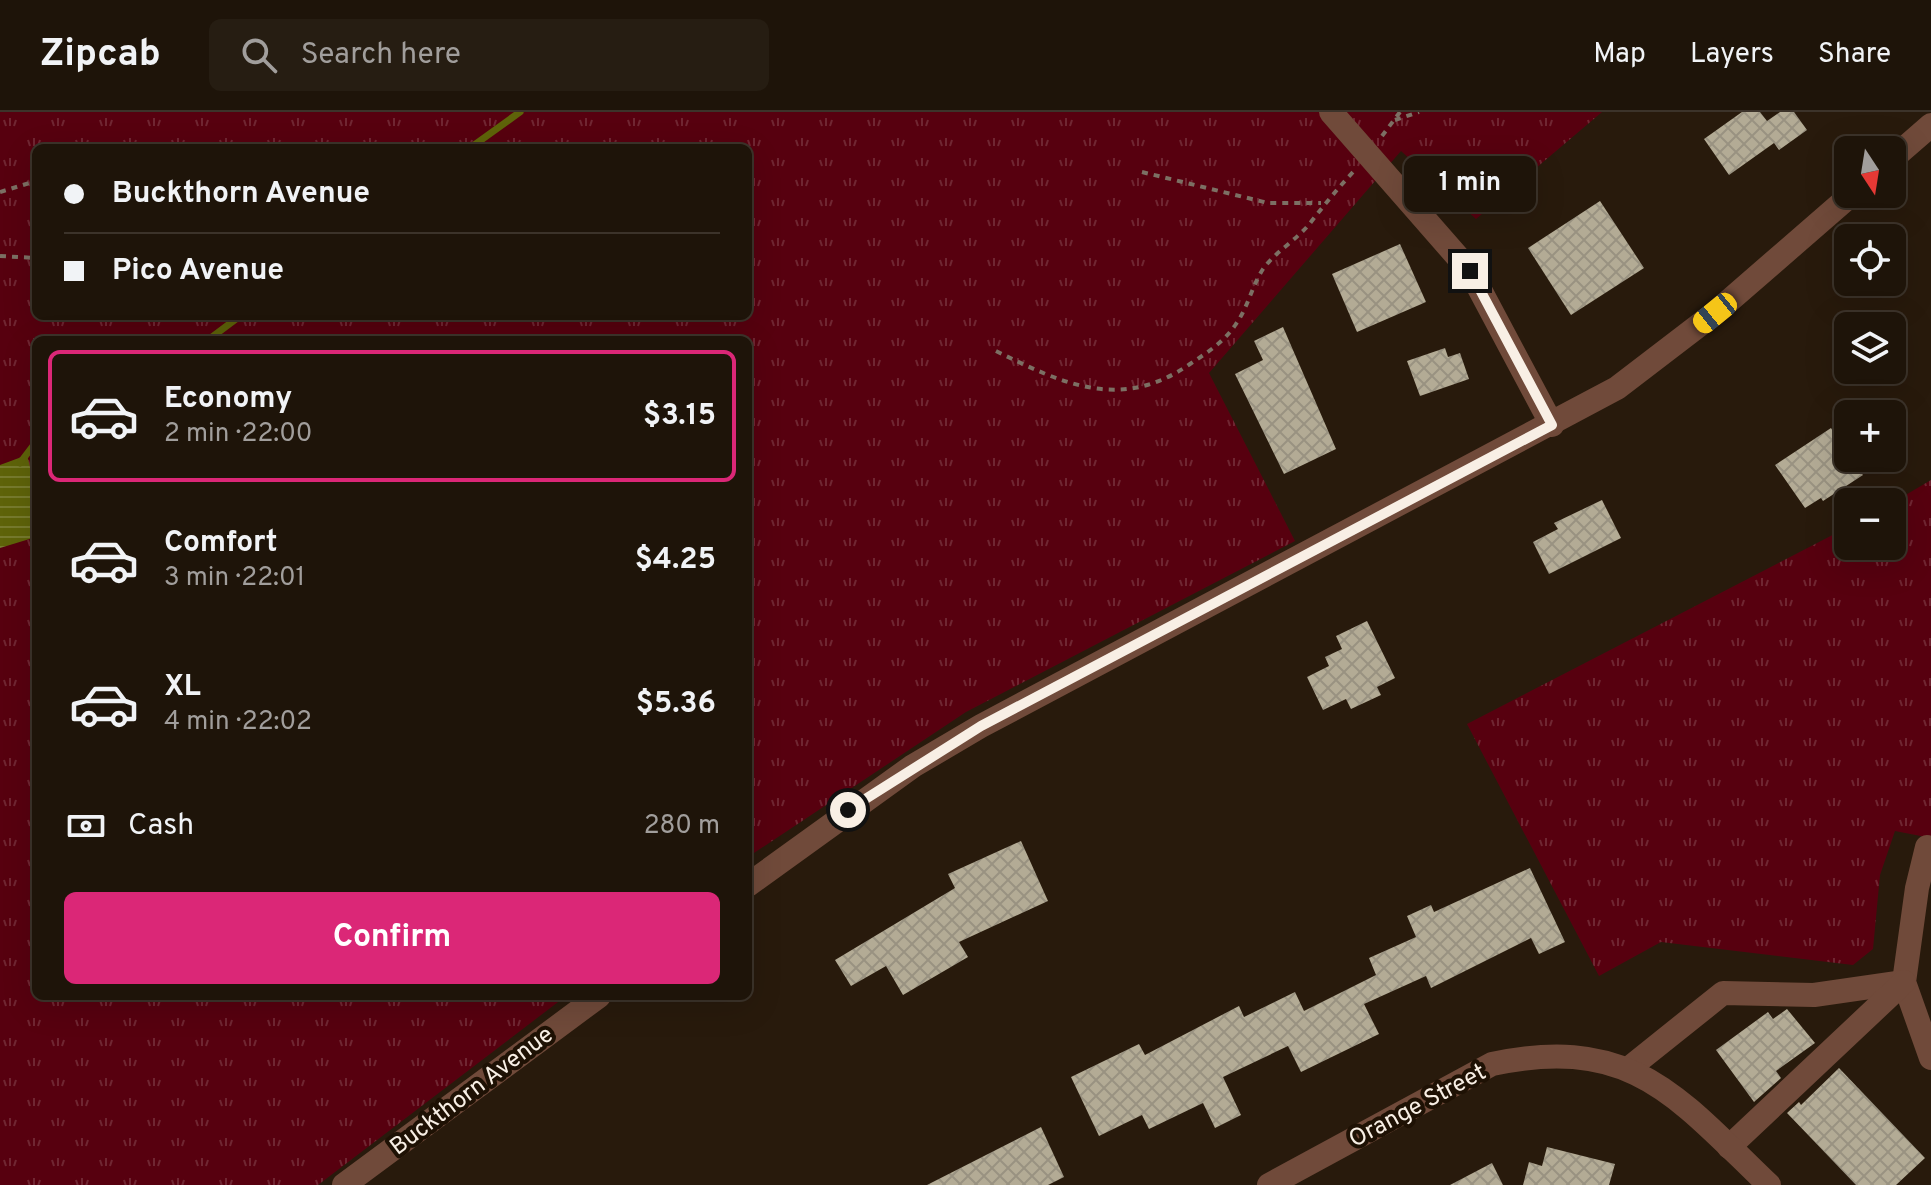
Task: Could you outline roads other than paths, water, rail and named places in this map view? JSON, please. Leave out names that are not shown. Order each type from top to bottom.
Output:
[{"type":"street","points":[[1331,112],[1470,271],[1552,425]]},
{"type":"street","points":[[1906,147],[1931,125]]},
{"type":"street","points":[[752,882],[913,766],[981,726],[1617,388],[1668,350],[1835,208]]},
{"type":"street","points":[[1927,847],[1917,888],[1904,982],[1931,1058]]},
{"type":"street","points":[[1628,1069],[1723,993],[1814,995],[1904,982]]},
{"type":"street","points":[[1729,1147],[1904,982]]},
{"type":"street","name":"Buckthorn Avenue","points":[[344,1185],[594,1000]]},
{"type":"street","name":"Orange Street","points":[[1269,1185],[1492,1064],[1531,1056],[1568,1056],[1628,1069],[1673,1094],[1769,1185]]},
{"type":"waterway","points":[[476,144],[520,112]]},
{"type":"waterway","points":[[213,336],[235,320]]},
{"type":"waterway","points":[[20,463],[32,447]]}]
